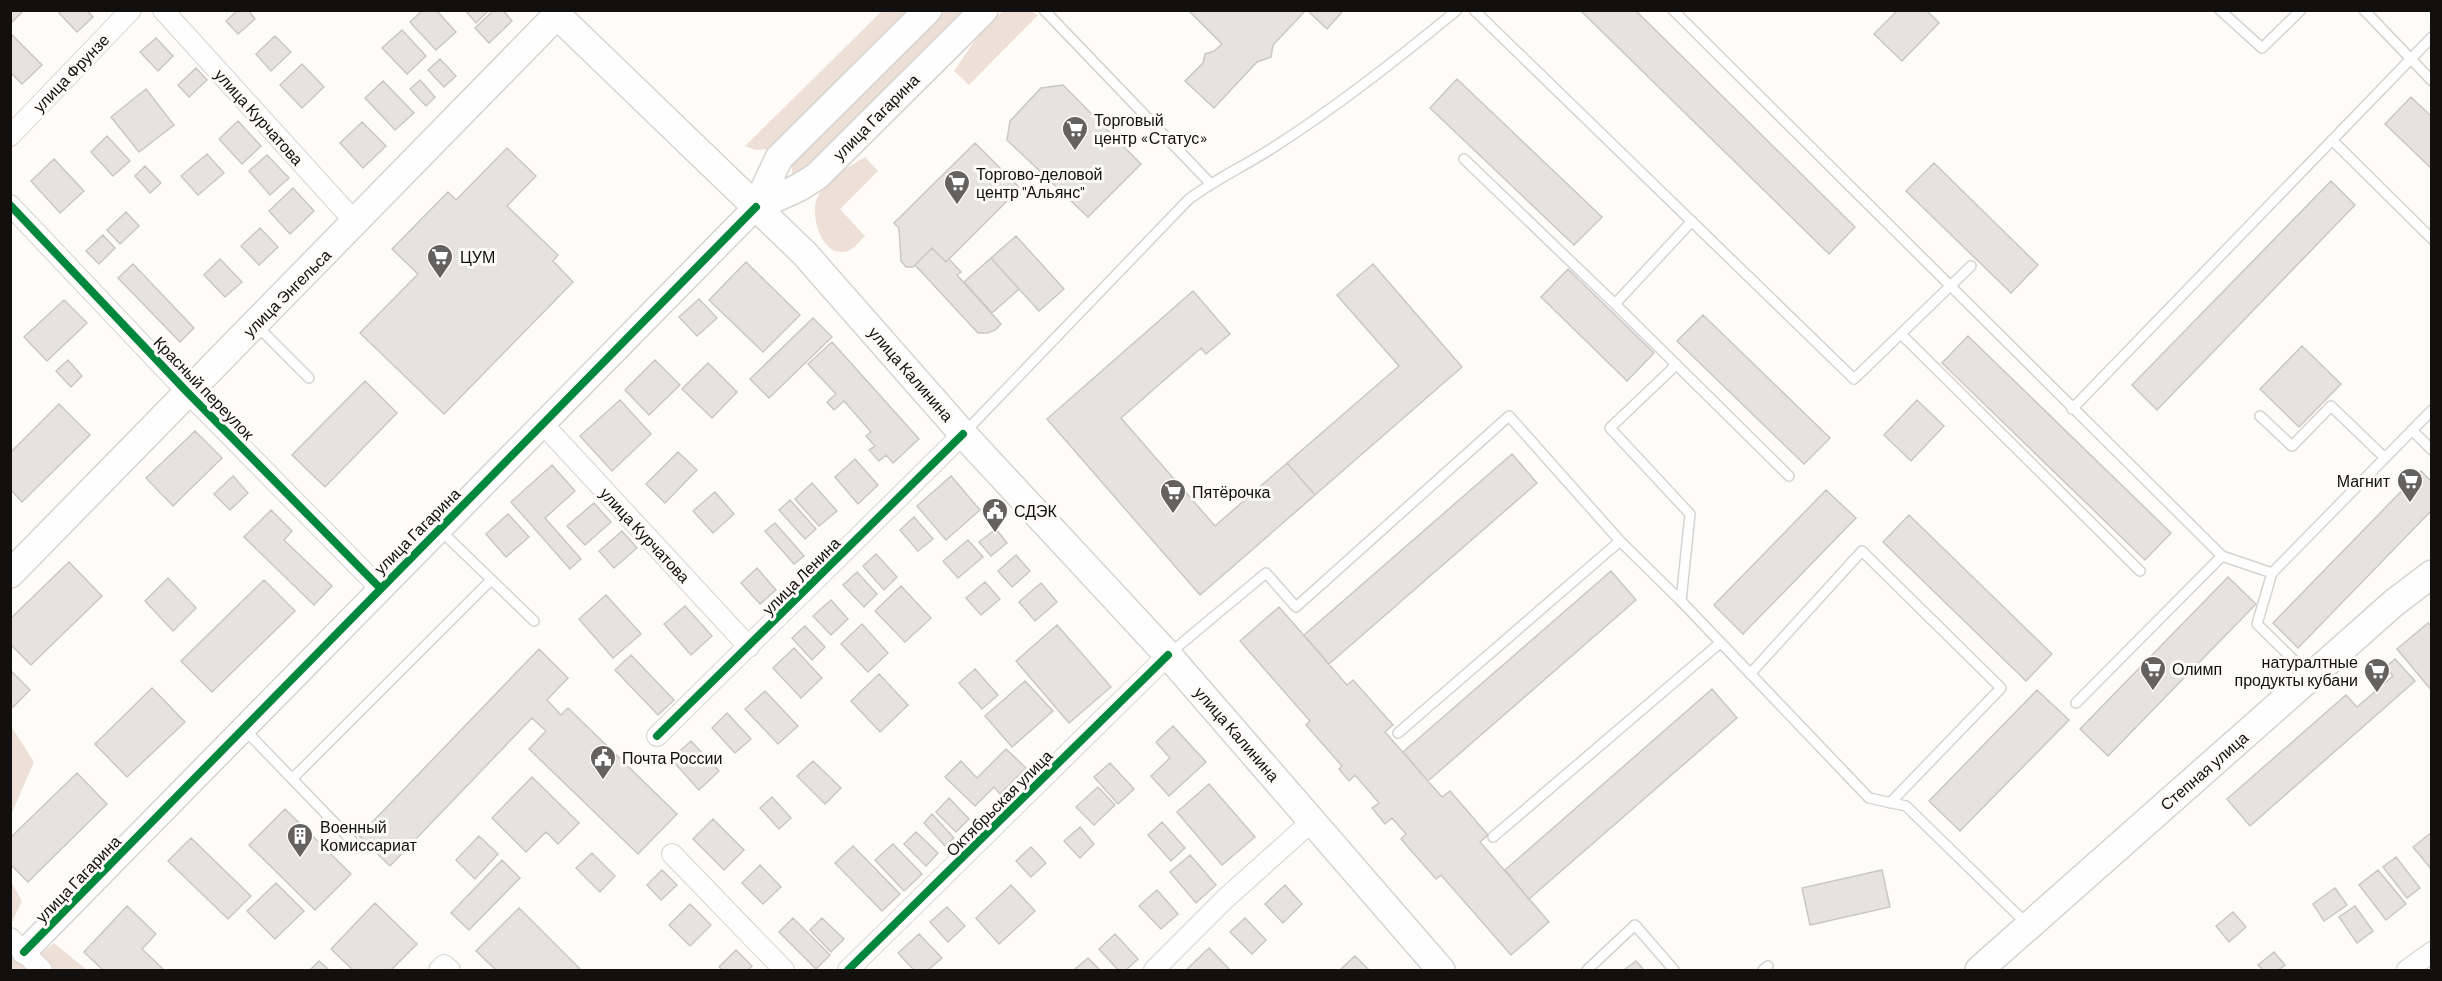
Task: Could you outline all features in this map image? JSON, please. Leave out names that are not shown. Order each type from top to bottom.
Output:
[{"type":"main road","name":"улица Гагарина","points":[[756,207],[779,158],[928,10]]},
{"type":"main road","name":"улица Гагарина","points":[[756,207],[800,187],[817,176],[984,10]]},
{"type":"main road","name":"улица Энгельса","points":[[10,574],[356,223],[558,12]]},
{"type":"main road","name":"улица Калинина","points":[[558,12],[805,254],[963,434],[1168,655],[1441,970]]},
{"type":"main road","name":"Степная улица","points":[[1978,970],[2395,602],[2432,574]]},
{"type":"street","name":"улица Фрунзе","points":[[10,136],[130,10]]},
{"type":"street","name":"улица Курчатова","points":[[163,10],[356,223]]},
{"type":"street","name":"Красный переулок","points":[[10,205],[188,392],[380,588]]},
{"type":"street","name":"улица Гагарина","points":[[17,945],[243,729],[756,207]]},
{"type":"street","name":"улица Курчатова","points":[[542,423],[749,647]]},
{"type":"street","name":"улица Ленина","points":[[657,736],[963,434]]},
{"type":"street","name":"Октябрьская улица","points":[[848,970],[1168,655]]},
{"type":"street","points":[[1154,970],[1225,898],[1312,820]]},
{"type":"street","points":[[672,854],[784,970]]},
{"type":"street","points":[[17,945],[42,970]]},
{"type":"street","points":[[2407,970],[2432,952]]},
{"type":"lane","points":[[1044,10],[1210,183]]},
{"type":"lane","points":[[963,434],[1188,200],[1210,183],[1272,149],[1321,116],[1396,60],[1457,10]]},
{"type":"lane","points":[[1474,10],[1854,379],[1971,266]]},
{"type":"lane","points":[[1673,10],[2222,556],[2272,573]]},
{"type":"lane","points":[[2220,10],[2262,48],[2301,10]]},
{"type":"lane","points":[[2364,10],[2432,81]]},
{"type":"lane","points":[[2072,409],[2432,37]]},
{"type":"lane","points":[[2332,140],[2432,239]]},
{"type":"lane","points":[[1464,159],[1616,304],[1675,366],[1788,476]]},
{"type":"lane","points":[[1616,304],[1692,221]]},
{"type":"lane","points":[[255,324],[309,378]]},
{"type":"lane","points":[[1901,334],[2140,571]]},
{"type":"lane","points":[[1675,366],[1610,428],[1690,514],[1681,602]]},
{"type":"lane","points":[[2260,416],[2292,446],[2331,406],[2385,458]]},
{"type":"lane","points":[[2311,676],[2257,624],[2272,573],[2432,410]]},
{"type":"lane","points":[[1168,655],[1266,573],[1296,607],[1509,416],[1620,541],[1869,798],[1906,806],[2029,926]]},
{"type":"lane","points":[[2412,430],[2432,450]]},
{"type":"lane","points":[[438,529],[534,621]]},
{"type":"lane","points":[[1398,733],[1620,541]]},
{"type":"lane","points":[[1750,674],[1862,551],[2001,688],[1890,803]]},
{"type":"lane","points":[[2076,703],[2222,556]]},
{"type":"lane","points":[[292,779],[491,580]]},
{"type":"lane","points":[[1493,837],[1720,643]]},
{"type":"lane","points":[[243,729],[353,842]]},
{"type":"lane","points":[[1587,970],[1635,924],[1674,970]]},
{"type":"shaded area","points":[[882,11],[914,11],[772,149],[755,150],[745,146]]},
{"type":"shaded area","points":[[945,11],[969,11],[804,173],[797,176],[792,174],[791,162]]},
{"type":"shaded area","points":[[1003,11],[1030,11],[1038,15],[969,85],[954,71],[980,33]]},
{"type":"shaded area","points":[[865,157],[878,171],[840,209],[865,236],[849,250],[835,251],[828,246],[818,231],[815,212],[818,196],[832,178]]},
{"type":"shaded area","points":[[11,726],[34,762],[11,815]]},
{"type":"shaded area","points":[[10,880],[22,901],[11,924],[10,924]]},
{"type":"shaded area","points":[[10,938],[32,961],[54,943],[87,970],[11,970]]},
{"type":"building","points":[[10,10],[23,11],[11,23],[10,23]]},
{"type":"building","points":[[62,10],[87,10],[93,17],[77,32],[59,13]]},
{"type":"building","points":[[238,10],[248,10],[255,19],[238,34],[226,21]]},
{"type":"building","points":[[423,10],[436,10],[456,32],[436,50],[410,22]]},
{"type":"building","points":[[465,10],[489,10],[476,23]]},
{"type":"building","points":[[494,10],[503,10],[512,21],[489,43],[475,28]]},
{"type":"building","points":[[1188,10],[1306,10],[1273,45],[1271,57],[1257,62],[1214,108],[1185,81],[1203,63],[1205,54],[1214,51],[1222,44]]},
{"type":"building","points":[[1307,10],[1343,10],[1343,11],[1327,29]]},
{"type":"building","points":[[1580,10],[1635,10],[1855,227],[1829,254]]},
{"type":"building","points":[[1898,10],[1926,10],[1939,23],[1902,61],[1874,34]]},
{"type":"building","points":[[402,30],[426,56],[407,74],[382,48]]},
{"type":"building","points":[[10,33],[42,65],[22,84],[10,72]]},
{"type":"building","points":[[275,36],[291,52],[271,71],[256,54]]},
{"type":"building","points":[[156,38],[173,56],[158,71],[140,52]]},
{"type":"building","points":[[440,59],[456,76],[444,87],[428,70]]},
{"type":"building","points":[[302,64],[324,87],[302,108],[280,85]]},
{"type":"building","points":[[196,68],[207,80],[189,97],[178,85]]},
{"type":"building","points":[[1457,79],[1602,217],[1574,245],[1430,108]]},
{"type":"building","points":[[420,80],[435,97],[426,106],[410,89]]},
{"type":"building","points":[[383,81],[414,113],[395,130],[365,98]]},
{"type":"building","name":"Торговый центр «Статус»","points":[[1063,85],[1141,164],[1088,217],[1007,140],[1010,121],[1041,88]]},
{"type":"building","points":[[146,89],[174,125],[139,152],[111,117]]},
{"type":"building","points":[[2411,97],[2432,117],[2432,169],[2385,124]]},
{"type":"building","points":[[238,121],[261,146],[242,164],[219,139]]},
{"type":"building","points":[[362,122],[386,146],[363,168],[340,143]]},
{"type":"building","points":[[107,136],[130,161],[113,176],[91,152]]},
{"type":"building","name":"Торгово-деловой центр \"Альянс\"","points":[[975,143],[1020,188],[946,262],[932,248],[913,267],[906,267],[901,261],[899,228],[894,223]]},
{"type":"building","points":[[507,148],[536,176],[507,206],[558,255],[553,261],[573,282],[444,414],[360,333],[418,274],[392,249],[448,192],[456,200]]},
{"type":"building","points":[[207,154],[224,173],[198,195],[181,176]]},
{"type":"building","points":[[267,155],[289,178],[270,195],[249,171]]},
{"type":"building","points":[[54,159],[84,191],[60,213],[31,181]]},
{"type":"building","points":[[1934,163],[2038,265],[2011,293],[1906,191]]},
{"type":"building","points":[[145,166],[161,183],[150,193],[135,176]]},
{"type":"building","points":[[2331,181],[2355,205],[2157,410],[2132,385]]},
{"type":"building","points":[[293,188],[314,211],[290,234],[269,211]]},
{"type":"building","points":[[126,212],[139,226],[120,244],[107,230]]},
{"type":"building","points":[[260,228],[278,247],[259,265],[241,246]]},
{"type":"building","points":[[103,235],[115,248],[99,264],[86,251]]},
{"type":"building","points":[[1016,236],[1064,289],[1039,311],[991,258]]},
{"type":"building","points":[[932,248],[946,262],[949,259],[961,272],[957,275],[1001,324],[995,330],[978,333],[915,265]]},
{"type":"building","points":[[991,258],[1019,289],[992,313],[964,282]]},
{"type":"building","points":[[220,259],[242,282],[225,297],[204,275]]},
{"type":"building","points":[[746,262],[800,315],[763,352],[709,300]]},
{"type":"building","points":[[133,264],[194,328],[180,342],[118,278]]},
{"type":"building","points":[[1373,264],[1462,367],[1315,495],[1287,463],[1399,366],[1337,295]]},
{"type":"building","points":[[1568,269],[1654,353],[1627,381],[1541,297]]},
{"type":"building","points":[[1193,291],[1230,334],[1206,354],[1201,348],[1121,418],[1215,526],[1287,463],[1315,495],[1200,595],[1047,419]]},
{"type":"building","points":[[699,299],[717,318],[697,336],[679,317]]},
{"type":"building","points":[[64,300],[87,323],[47,361],[24,337]]},
{"type":"building","points":[[1703,315],[1830,438],[1804,464],[1677,341]]},
{"type":"building","points":[[813,318],[832,337],[769,398],[750,379]]},
{"type":"building","points":[[1968,336],[2171,533],[2145,560],[1942,363]]},
{"type":"building","points":[[832,342],[919,439],[893,463],[886,455],[879,461],[869,450],[875,446],[866,436],[871,432],[844,401],[834,410],[827,402],[836,394],[808,364]]},
{"type":"building","points":[[2302,346],[2341,384],[2299,427],[2260,389]]},
{"type":"building","points":[[68,360],[82,376],[71,387],[56,371]]},
{"type":"building","points":[[655,360],[680,385],[649,415],[625,390]]},
{"type":"building","points":[[708,363],[737,392],[712,418],[682,389]]},
{"type":"building","points":[[365,381],[397,413],[325,487],[292,455]]},
{"type":"building","points":[[620,400],[651,434],[612,471],[580,436]]},
{"type":"building","points":[[1917,400],[1944,426],[1911,461],[1884,435]]},
{"type":"building","points":[[59,404],[90,435],[22,502],[10,489],[10,453]]},
{"type":"building","points":[[195,431],[222,458],[173,506],[146,478]]},
{"type":"building","points":[[678,452],[697,470],[665,503],[646,484]]},
{"type":"building","points":[[1512,454],[1537,483],[1329,664],[1304,635]]},
{"type":"building","points":[[855,459],[878,485],[858,504],[835,477]]},
{"type":"building","points":[[552,465],[575,491],[545,518],[581,559],[570,569],[511,502]]},
{"type":"building","points":[[2421,471],[2432,482],[2432,510],[2298,648],[2273,623]]},
{"type":"building","points":[[233,476],[248,493],[230,510],[214,494]]},
{"type":"building","points":[[951,476],[980,510],[946,540],[917,506]]},
{"type":"building","points":[[812,483],[837,511],[819,526],[795,499]]},
{"type":"building","points":[[1826,490],[1856,518],[1743,634],[1714,605]]},
{"type":"building","points":[[715,492],[734,514],[713,533],[693,511]]},
{"type":"building","points":[[790,500],[816,529],[805,539],[779,510]]},
{"type":"building","points":[[594,503],[611,522],[585,545],[567,526]]},
{"type":"building","points":[[271,510],[292,531],[284,540],[332,586],[314,605],[244,537]]},
{"type":"building","points":[[508,514],[529,537],[506,557],[486,534]]},
{"type":"building","points":[[1909,515],[2052,654],[2026,681],[1883,542]]},
{"type":"building","points":[[914,517],[933,539],[918,551],[900,530]]},
{"type":"building","points":[[775,523],[804,556],[794,564],[765,531]]},
{"type":"building","points":[[996,529],[1007,543],[991,556],[979,542]]},
{"type":"building","points":[[622,531],[637,548],[614,568],[599,551]]},
{"type":"building","points":[[968,540],[983,557],[958,578],[943,561]]},
{"type":"building","points":[[876,554],[897,577],[884,590],[863,566]]},
{"type":"building","points":[[1016,555],[1030,571],[1012,587],[998,571]]},
{"type":"building","points":[[69,562],[102,596],[31,665],[10,644],[10,619]]},
{"type":"building","points":[[757,568],[776,590],[760,604],[741,583]]},
{"type":"building","points":[[1611,571],[1636,600],[1428,781],[1403,752]]},
{"type":"building","points":[[857,572],[877,594],[864,607],[843,585]]},
{"type":"building","points":[[2228,577],[2256,604],[2108,756],[2080,729]]},
{"type":"building","points":[[168,578],[196,608],[173,631],[145,601]]},
{"type":"building","points":[[264,580],[295,611],[212,692],[181,661]]},
{"type":"building","points":[[985,582],[1000,599],[981,615],[966,598]]},
{"type":"building","points":[[1041,583],[1057,602],[1035,621],[1019,602]]},
{"type":"building","points":[[901,586],[931,618],[905,642],[875,611]]},
{"type":"building","points":[[606,595],[641,634],[613,658],[579,619]]},
{"type":"building","points":[[831,600],[848,619],[831,635],[813,616]]},
{"type":"building","points":[[685,606],[712,636],[691,655],[664,624]]},
{"type":"building","points":[[1279,607],[1347,685],[1353,680],[1393,725],[1385,732],[1442,797],[1450,791],[1488,835],[1480,842],[1549,922],[1511,955],[1441,875],[1436,879],[1401,839],[1406,834],[1392,818],[1385,824],[1372,808],[1379,803],[1355,775],[1349,781],[1339,769],[1342,766],[1306,725],[1310,721],[1240,641]]},
{"type":"building","points":[[2428,623],[2432,627],[2432,691],[2397,649]]},
{"type":"building","points":[[862,624],[888,653],[868,672],[841,644]]},
{"type":"building","points":[[1057,625],[1111,687],[1069,723],[1016,661]]},
{"type":"building","points":[[805,626],[825,647],[812,660],[792,638]]},
{"type":"building","points":[[794,648],[822,678],[801,698],[773,668]]},
{"type":"building","name":"Почта России","points":[[539,649],[568,678],[547,700],[561,715],[568,708],[677,814],[638,854],[529,749],[546,731],[532,718],[390,866],[359,836]]},
{"type":"building","points":[[631,655],[674,700],[658,715],[615,670]]},
{"type":"building","points":[[2395,659],[2415,681],[2250,826],[2227,799],[2346,695],[2357,707],[2393,676],[2386,667]]},
{"type":"building","points":[[975,669],[998,695],[982,709],[959,683]]},
{"type":"building","points":[[11,671],[30,690],[13,707],[10,705]]},
{"type":"building","points":[[879,674],[908,705],[880,732],[851,701]]},
{"type":"building","points":[[1025,681],[1053,711],[1012,747],[985,716]]},
{"type":"building","points":[[152,688],[185,722],[127,777],[95,744]]},
{"type":"building","points":[[1712,689],[1737,718],[1529,899],[1505,870]]},
{"type":"building","points":[[2037,690],[2069,720],[1960,831],[1929,801]]},
{"type":"building","points":[[765,691],[798,726],[778,744],[745,709]]},
{"type":"building","points":[[727,713],[751,739],[735,753],[712,728]]},
{"type":"building","points":[[1173,726],[1206,762],[1169,796],[1151,776],[1170,758],[1156,742]]},
{"type":"building","points":[[691,741],[719,771],[699,790],[671,759]]},
{"type":"building","points":[[1006,749],[1026,768],[1000,794],[994,787],[975,806],[945,777],[961,761],[977,778]]},
{"type":"building","points":[[813,761],[841,788],[825,804],[797,776]]},
{"type":"building","points":[[1110,763],[1134,789],[1118,804],[1094,777]]},
{"type":"building","points":[[77,773],[107,804],[28,882],[10,864],[10,838]]},
{"type":"building","points":[[532,777],[579,823],[558,844],[546,832],[526,852],[492,818]]},
{"type":"building","points":[[1209,784],[1255,837],[1222,865],[1177,812]]},
{"type":"building","points":[[1098,787],[1115,805],[1094,825],[1076,807]]},
{"type":"building","points":[[772,797],[791,818],[779,829],[760,808]]},
{"type":"building","points":[[949,798],[969,819],[956,832],[936,812]]},
{"type":"building","name":"Военный Комиссариат","points":[[285,809],[351,874],[315,910],[249,845]]},
{"type":"building","points":[[932,814],[954,838],[945,846],[924,823]]},
{"type":"building","points":[[713,819],[744,850],[724,870],[693,839]]},
{"type":"building","points":[[1162,822],[1185,848],[1171,861],[1148,835]]},
{"type":"building","points":[[1080,827],[1094,844],[1080,858],[1064,841]]},
{"type":"building","points":[[916,832],[938,853],[926,866],[904,844]]},
{"type":"building","points":[[2432,833],[2432,870],[2413,847]]},
{"type":"building","points":[[479,836],[498,854],[475,879],[456,860]]},
{"type":"building","points":[[191,838],[251,896],[228,919],[168,861]]},
{"type":"building","points":[[893,844],[922,874],[904,891],[875,860]]},
{"type":"building","points":[[853,846],[900,894],[882,911],[835,863]]},
{"type":"building","points":[[1031,847],[1046,863],[1031,877],[1016,861]]},
{"type":"building","points":[[592,853],[615,876],[600,892],[576,868]]},
{"type":"building","points":[[1190,855],[1216,885],[1196,903],[1170,872]]},
{"type":"building","points":[[2396,857],[2420,888],[2407,898],[2383,867]]},
{"type":"building","points":[[502,860],[520,878],[469,930],[451,913]]},
{"type":"building","points":[[760,865],[781,887],[763,904],[742,883]]},
{"type":"building","points":[[662,870],[677,885],[661,900],[647,885]]},
{"type":"building","points":[[1882,870],[1890,907],[1810,925],[1802,888]]},
{"type":"building","points":[[2378,870],[2406,904],[2386,920],[2359,885]]},
{"type":"building","points":[[276,883],[304,911],[275,939],[247,911]]},
{"type":"building","points":[[1011,885],[1035,911],[999,944],[976,918]]},
{"type":"building","points":[[1285,885],[1302,904],[1283,923],[1265,904]]},
{"type":"building","points":[[2335,888],[2347,905],[2324,921],[2313,904]]},
{"type":"building","points":[[1157,890],[1178,914],[1161,929],[1139,906]]},
{"type":"building","points":[[375,903],[417,944],[391,970],[353,970],[331,949]]},
{"type":"building","points":[[690,904],[711,925],[690,946],[669,925]]},
{"type":"building","points":[[127,906],[156,934],[142,949],[164,970],[103,970],[84,952]]},
{"type":"building","points":[[2355,906],[2373,931],[2357,943],[2339,917]]},
{"type":"building","points":[[947,907],[965,926],[948,942],[930,922]]},
{"type":"building","points":[[519,908],[581,970],[496,970],[476,951]]},
{"type":"building","points":[[2233,912],[2246,927],[2229,942],[2216,926]]},
{"type":"building","points":[[793,918],[830,955],[816,969],[779,932]]},
{"type":"building","points":[[822,918],[844,939],[831,952],[810,930]]},
{"type":"building","points":[[1245,918],[1266,940],[1252,954],[1230,932]]},
{"type":"building","points":[[919,934],[942,958],[928,970],[914,970],[898,953]]},
{"type":"building","points":[[1115,934],[1138,959],[1126,970],[1118,970],[1099,949]]},
{"type":"building","points":[[1209,948],[1230,970],[1186,970]]},
{"type":"building","points":[[736,950],[752,966],[748,970],[723,970],[719,967]]},
{"type":"building","points":[[2274,952],[2285,965],[2278,970],[2263,970],[2258,965]]},
{"type":"building","points":[[1355,956],[1369,970],[1340,970]]},
{"type":"building","points":[[1088,958],[1100,970],[1074,970]]},
{"type":"building","points":[[319,961],[329,970],[310,970]]},
{"type":"building","points":[[1636,961],[1644,970],[1624,970]]},
{"type":"cycle path","points":[[10,205],[187,392],[380,588]]},
{"type":"cycle path","points":[[24,952],[756,207]]},
{"type":"cycle path","points":[[657,736],[963,434]]},
{"type":"cycle path","points":[[848,970],[1168,655]]},
{"type":"place","name":"Торговый центр «Статус»","points":[[1075,152]]},
{"type":"place","name":"Торгово-деловой центр \"Альянс\"","points":[[957,206]]},
{"type":"place","name":"ЦУМ","points":[[440,280]]},
{"type":"place","name":"Магнит","points":[[2410,504]]},
{"type":"place","name":"Пятёрочка","points":[[1173,515]]},
{"type":"place","name":"СДЭК","points":[[995,534]]},
{"type":"place","name":"Олимп","points":[[2153,692]]},
{"type":"place","name":"натуралтные продукты кубани","points":[[2377,694]]},
{"type":"place","name":"Почта России","points":[[603,781]]},
{"type":"place","name":"Военный Комиссариат","points":[[300,859]]}]
